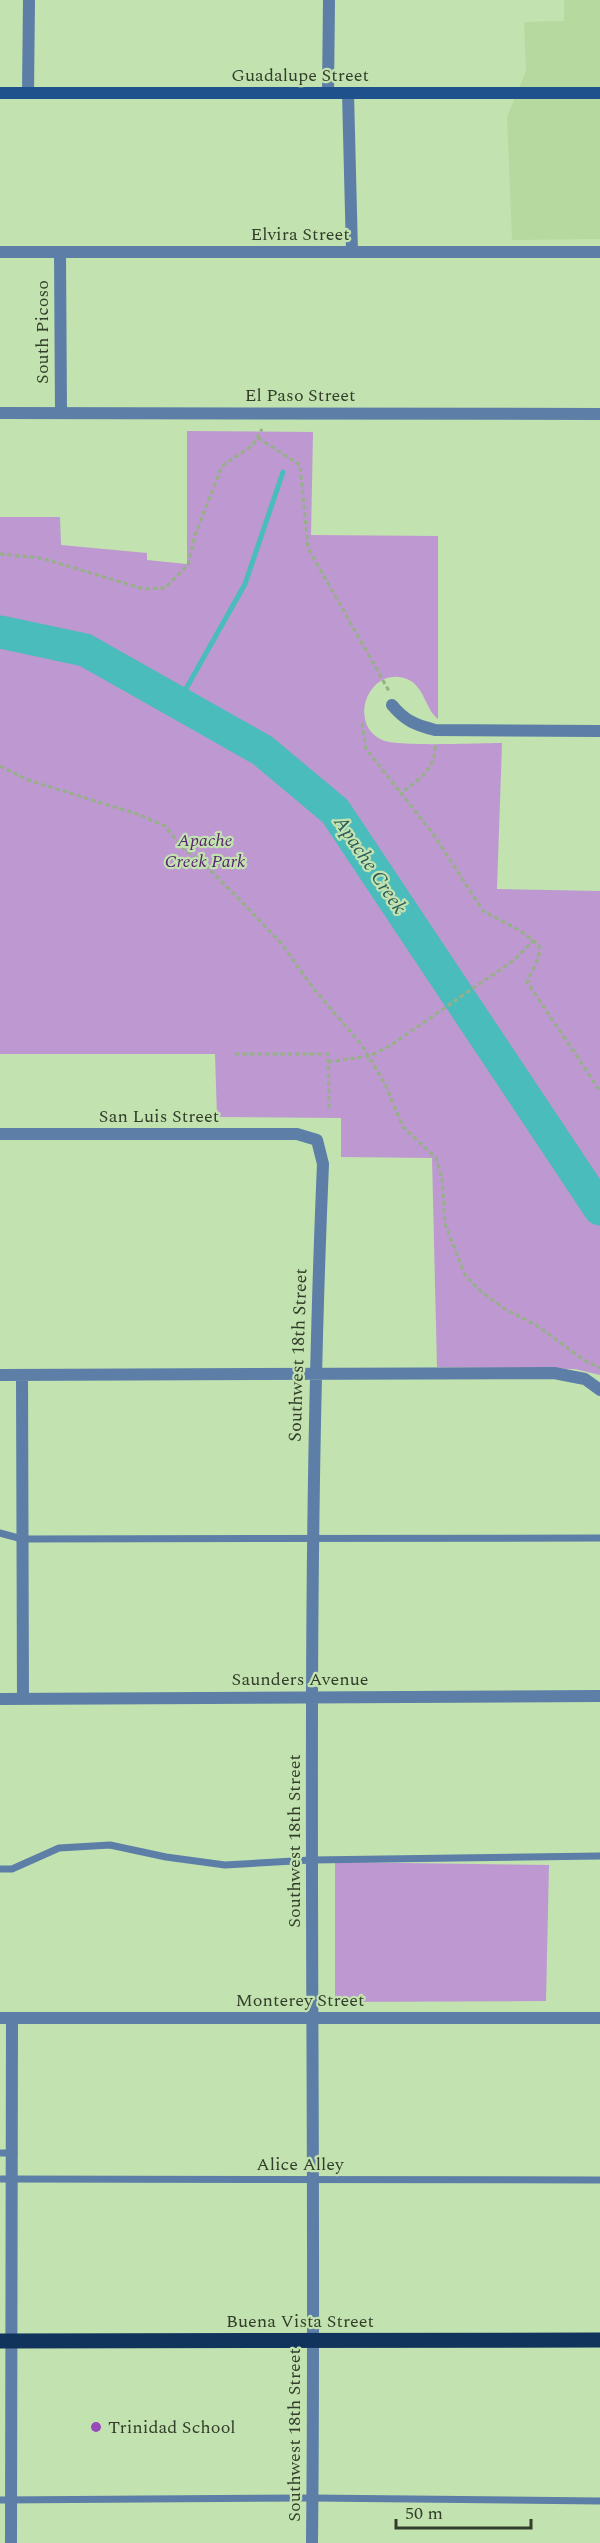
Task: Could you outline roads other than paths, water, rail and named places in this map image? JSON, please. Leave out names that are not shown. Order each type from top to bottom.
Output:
[{"type":"main road","name":"Guadalupe Street","points":[[0,93],[600,93]]},
{"type":"main road","name":"Buena Vista Street","points":[[7,2340],[600,2340]]},
{"type":"street","points":[[28,93],[29,0]]},
{"type":"street","points":[[328,93],[329,0]]},
{"type":"street","points":[[348,93],[352,252]]},
{"type":"street","name":"Elvira Street","points":[[0,252],[600,252]]},
{"type":"street","name":"South Picoso","points":[[60,252],[61,413]]},
{"type":"street","name":"El Paso Street","points":[[0,413],[600,414]]},
{"type":"street","points":[[392,705],[402,717],[414,725],[435,730],[600,731]]},
{"type":"street","name":"San Luis Street","points":[[0,1134],[297,1134],[317,1140]]},
{"type":"street","name":"Southwest 18th Street","points":[[312,2543],[314,2018],[311,1860],[312,1537],[314,1373],[322,1164],[317,1140]]},
{"type":"street","points":[[0,1376],[554,1373],[585,1379],[600,1390]]},
{"type":"street","points":[[22,1375],[22,1699]]},
{"type":"street","name":"Saunders Avenue","points":[[0,1699],[600,1696]]},
{"type":"street","points":[[6,2018],[14,2153],[7,2340],[6,2500],[11,2543]]},
{"type":"street","name":"Monterey Street","points":[[6,2018],[600,2019]]},
{"type":"lane","points":[[0,1533],[22,1539],[600,1538]]},
{"type":"lane","points":[[0,1869],[12,1869],[58,1848],[110,1845],[166,1857],[225,1865],[311,1860],[600,1856]]},
{"type":"lane","points":[[0,2153],[14,2153]]},
{"type":"lane","name":"Alice Alley","points":[[0,2179],[600,2180]]},
{"type":"lane","points":[[6,2500],[312,2498],[600,2501]]},
{"type":"waterway","points":[[178,703],[245,584],[283,472]]},
{"type":"waterway","name":"Apache Creek","points":[[0,632],[85,650],[262,750],[335,811],[600,1209]]},
{"type":"place","name":"Trinidad School","points":[[96,2427]]},
{"type":"park label","name":"Apache Creek Park","points":[[205,850]]}]
